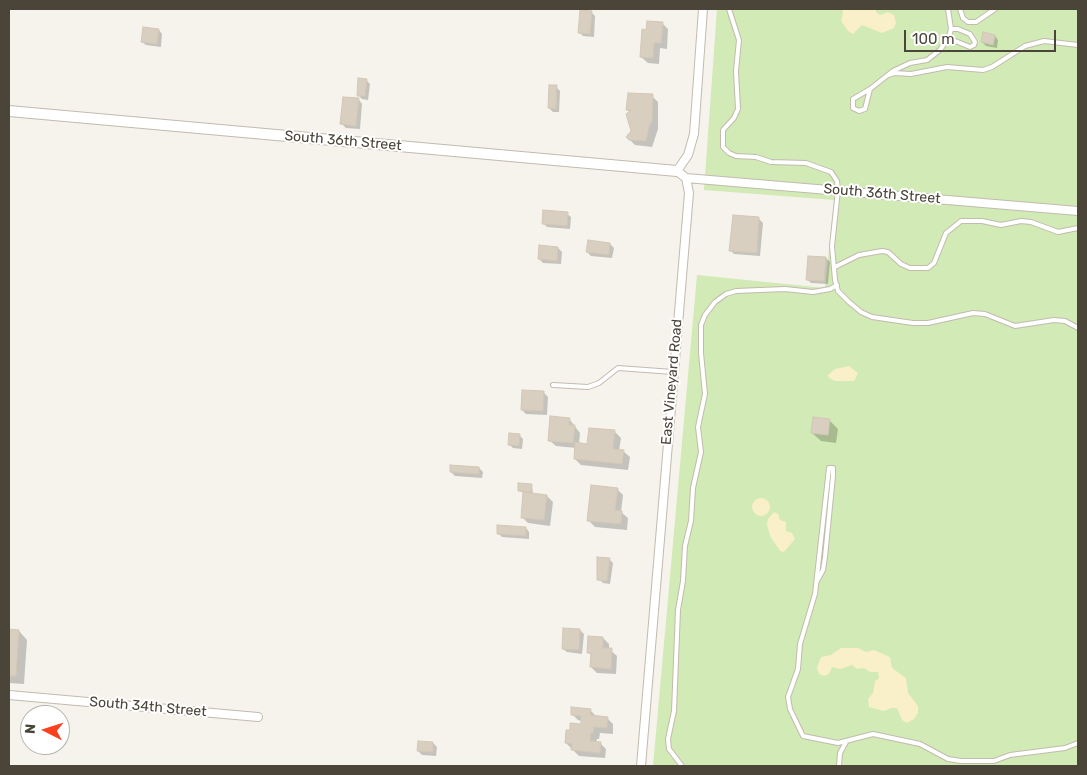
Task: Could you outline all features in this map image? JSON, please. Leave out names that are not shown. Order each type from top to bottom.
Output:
[{"type":"street","points":[[686,178],[677,171],[688,155],[694,134],[703,9]]},
{"type":"street","name":"South 36th Street","points":[[9,111],[677,171]]},
{"type":"street","name":"South 36th Street","points":[[686,178],[1078,211]]},
{"type":"street","name":"East Vineyard Road","points":[[641,766],[672,372],[689,193],[686,178]]},
{"type":"street","name":"South 34th Street","points":[[9,695],[258,717]]},
{"type":"lane","points":[[729,9],[739,40],[736,71],[738,109],[734,118],[723,130],[723,147],[729,153],[736,156],[756,157],[772,162],[806,163],[822,167],[831,172],[837,182],[838,190],[832,246],[837,285],[843,296],[861,312],[890,320],[928,323],[973,313],[985,314],[1015,326],[1054,320],[1065,321],[1078,328]]},
{"type":"lane","points":[[870,90],[865,108],[860,111],[853,108],[853,99],[870,90],[888,75],[901,67],[933,56],[948,38],[951,29],[948,9]]},
{"type":"lane","points":[[960,9],[963,18],[968,22],[976,22],[995,9]]},
{"type":"lane","points":[[948,38],[954,39],[964,46],[974,45],[975,42],[970,34],[958,29],[951,29]]},
{"type":"lane","points":[[888,75],[894,72],[911,74],[947,67],[983,70],[992,67],[1016,50],[1030,44],[1044,41],[1078,45]]},
{"type":"lane","points":[[835,267],[858,255],[882,251],[888,252],[901,264],[910,268],[928,268],[934,263],[946,233],[961,221],[982,221],[1001,225],[1021,221],[1031,222],[1058,232],[1078,228]]},
{"type":"lane","points":[[682,766],[669,749],[668,739],[674,711],[678,610],[684,575],[685,546],[691,521],[693,488],[701,452],[698,427],[705,394],[701,353],[701,325],[714,302],[726,294],[736,291],[785,289],[813,292],[830,289],[837,285]]},
{"type":"lane","points":[[552,385],[588,387],[599,383],[618,368],[672,372]]},
{"type":"lane","points":[[817,581],[823,570],[825,557],[833,468],[829,468],[817,581],[800,644],[798,669],[788,697],[790,709],[803,736],[838,743],[846,742],[858,736],[873,734],[920,744],[948,759],[961,761],[994,761],[1010,755],[1065,748],[1078,743]]},
{"type":"lane","points":[[839,766],[840,753],[846,742]]},
{"type":"green space","points":[[717,9],[1078,9],[1078,766],[653,766],[697,275],[825,288],[834,200],[704,190]]},
{"type":"sand","points":[[841,9],[876,9],[876,12],[880,15],[888,12],[894,15],[896,23],[894,28],[882,33],[862,25],[853,34],[848,31],[841,21],[843,12]]},
{"type":"sand","points":[[849,366],[858,373],[854,381],[835,381],[829,378],[828,375],[835,369]]},
{"type":"sand","points":[[761,498],[767,501],[770,507],[767,513],[761,516],[755,513],[752,507],[755,501]]},
{"type":"sand","points":[[774,512],[778,514],[780,520],[786,522],[786,531],[792,533],[795,539],[784,552],[780,551],[771,538],[767,525],[768,519]]},
{"type":"sand","points":[[841,648],[858,648],[866,652],[874,650],[890,657],[892,668],[906,678],[908,693],[918,706],[918,713],[914,719],[907,723],[902,720],[897,708],[884,711],[869,707],[868,699],[873,693],[875,681],[879,678],[878,672],[870,672],[864,668],[857,669],[852,665],[840,669],[832,667],[829,674],[824,676],[819,674],[817,668],[821,657],[831,655]]},
{"type":"building","points":[[580,10],[592,11],[590,34],[578,33]]},
{"type":"building","points":[[647,21],[663,22],[661,43],[654,43],[653,58],[640,57],[642,29],[646,30]]},
{"type":"building","points":[[143,27],[159,29],[157,44],[141,42]]},
{"type":"building","points":[[983,32],[995,35],[993,45],[981,42]]},
{"type":"building","points":[[358,78],[367,79],[365,96],[357,96]]},
{"type":"building","points":[[549,85],[557,85],[556,109],[548,108]]},
{"type":"building","points":[[628,93],[653,94],[652,123],[650,123],[646,141],[629,140],[626,137],[631,131],[626,114],[631,110],[626,110]]},
{"type":"building","points":[[343,97],[359,98],[356,126],[340,124]]},
{"type":"building","points":[[543,210],[568,212],[567,226],[542,224]]},
{"type":"building","points":[[733,215],[759,217],[757,253],[729,251]]},
{"type":"building","points":[[588,240],[610,243],[609,255],[586,252]]},
{"type":"building","points":[[539,245],[558,247],[557,261],[538,259]]},
{"type":"building","points":[[808,256],[826,257],[824,281],[806,280]]},
{"type":"building","points":[[522,390],[544,391],[543,411],[521,410]]},
{"type":"building","points":[[550,416],[570,418],[569,425],[575,425],[573,443],[548,441]]},
{"type":"building","points":[[813,417],[830,419],[828,435],[811,433]]},
{"type":"building","points":[[589,428],[615,430],[613,449],[624,450],[622,464],[574,459],[575,442],[587,444]]},
{"type":"building","points":[[509,433],[520,434],[519,446],[508,445]]},
{"type":"building","points":[[450,465],[479,467],[479,474],[450,472]]},
{"type":"building","points":[[518,483],[532,484],[531,492],[518,491]]},
{"type":"building","points":[[591,485],[618,488],[615,510],[622,511],[621,524],[587,521]]},
{"type":"building","points":[[523,492],[547,495],[544,520],[521,518]]},
{"type":"building","points":[[497,525],[526,527],[526,536],[497,534]]},
{"type":"building","points":[[597,557],[610,558],[607,581],[597,580]]},
{"type":"building","points":[[563,628],[580,629],[579,650],[562,649]]},
{"type":"building","points":[[9,629],[19,630],[16,676],[9,676]]},
{"type":"building","points":[[588,636],[603,637],[603,648],[612,648],[611,669],[590,667],[591,653],[587,653]]},
{"type":"building","points":[[571,707],[591,709],[590,715],[608,717],[607,728],[594,727],[593,733],[591,733],[590,741],[601,742],[600,753],[571,750],[572,744],[565,743],[566,730],[570,730],[570,723],[581,724],[581,716],[571,715]]},
{"type":"building","points":[[418,741],[433,742],[433,752],[417,751]]}]
